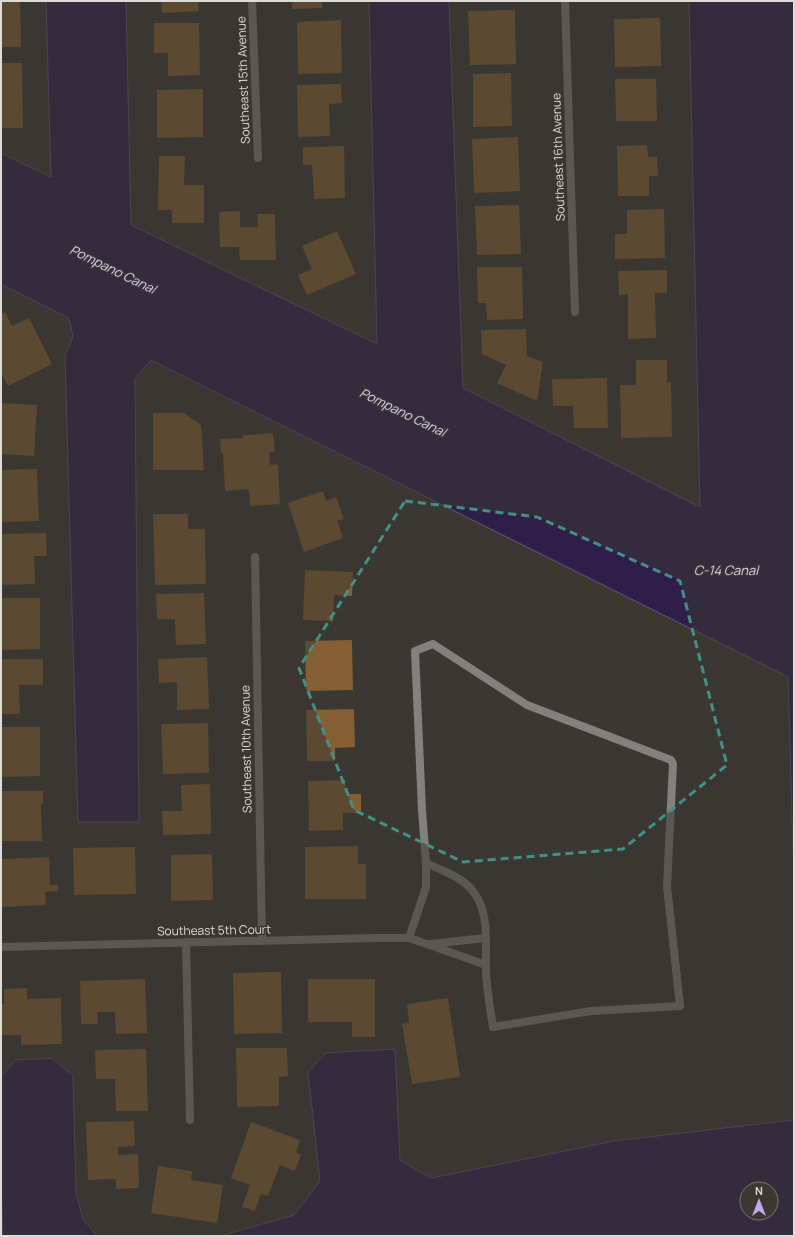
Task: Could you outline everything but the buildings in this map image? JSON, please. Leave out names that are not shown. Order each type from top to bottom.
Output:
[{"type":"street","name":"Southeast 15th Avenue","points":[[252,1],[258,158]]},
{"type":"street","name":"Southeast 16th Avenue","points":[[565,1],[574,312]]},
{"type":"street","name":"Southeast 10th Avenue","points":[[255,557],[262,941]]},
{"type":"street","points":[[409,938],[426,887],[415,651],[433,644],[526,705],[671,760],[673,764],[667,886],[680,1006],[591,1011],[493,1027],[488,996],[485,921],[482,906],[475,893],[459,878],[426,863]]},
{"type":"street","name":"Southeast 5th Court","points":[[1,947],[409,938],[486,965]]},
{"type":"street","points":[[427,944],[486,938]]},
{"type":"street","points":[[186,942],[190,1120]]},
{"type":"highlighted area","points":[[405,501],[537,517],[680,581],[727,765],[623,849],[463,862],[354,810],[299,668]]},
{"type":"water","name":"C-14 Canal","points":[[46,1],[126,1],[131,225],[377,344],[369,1],[449,1],[463,388],[700,507],[689,1],[794,1],[794,884],[788,677],[151,360],[135,379],[139,822],[78,822],[65,355],[73,337],[69,318],[1,284],[1,153],[51,177]]},
{"type":"water","points":[[395,1049],[400,1160],[431,1178],[614,1141],[793,1120],[794,1106],[794,1236],[220,1236],[294,1215],[320,1181],[308,1072],[326,1053]]},
{"type":"water","points":[[52,1058],[73,1076],[76,1193],[83,1219],[97,1236],[3,1236],[1,1180],[1,1076],[16,1060]]},
{"type":"water label","name":"Pompano Canal","points":[[113,269]]},
{"type":"water label","name":"Pompano Canal","points":[[403,412]]}]
